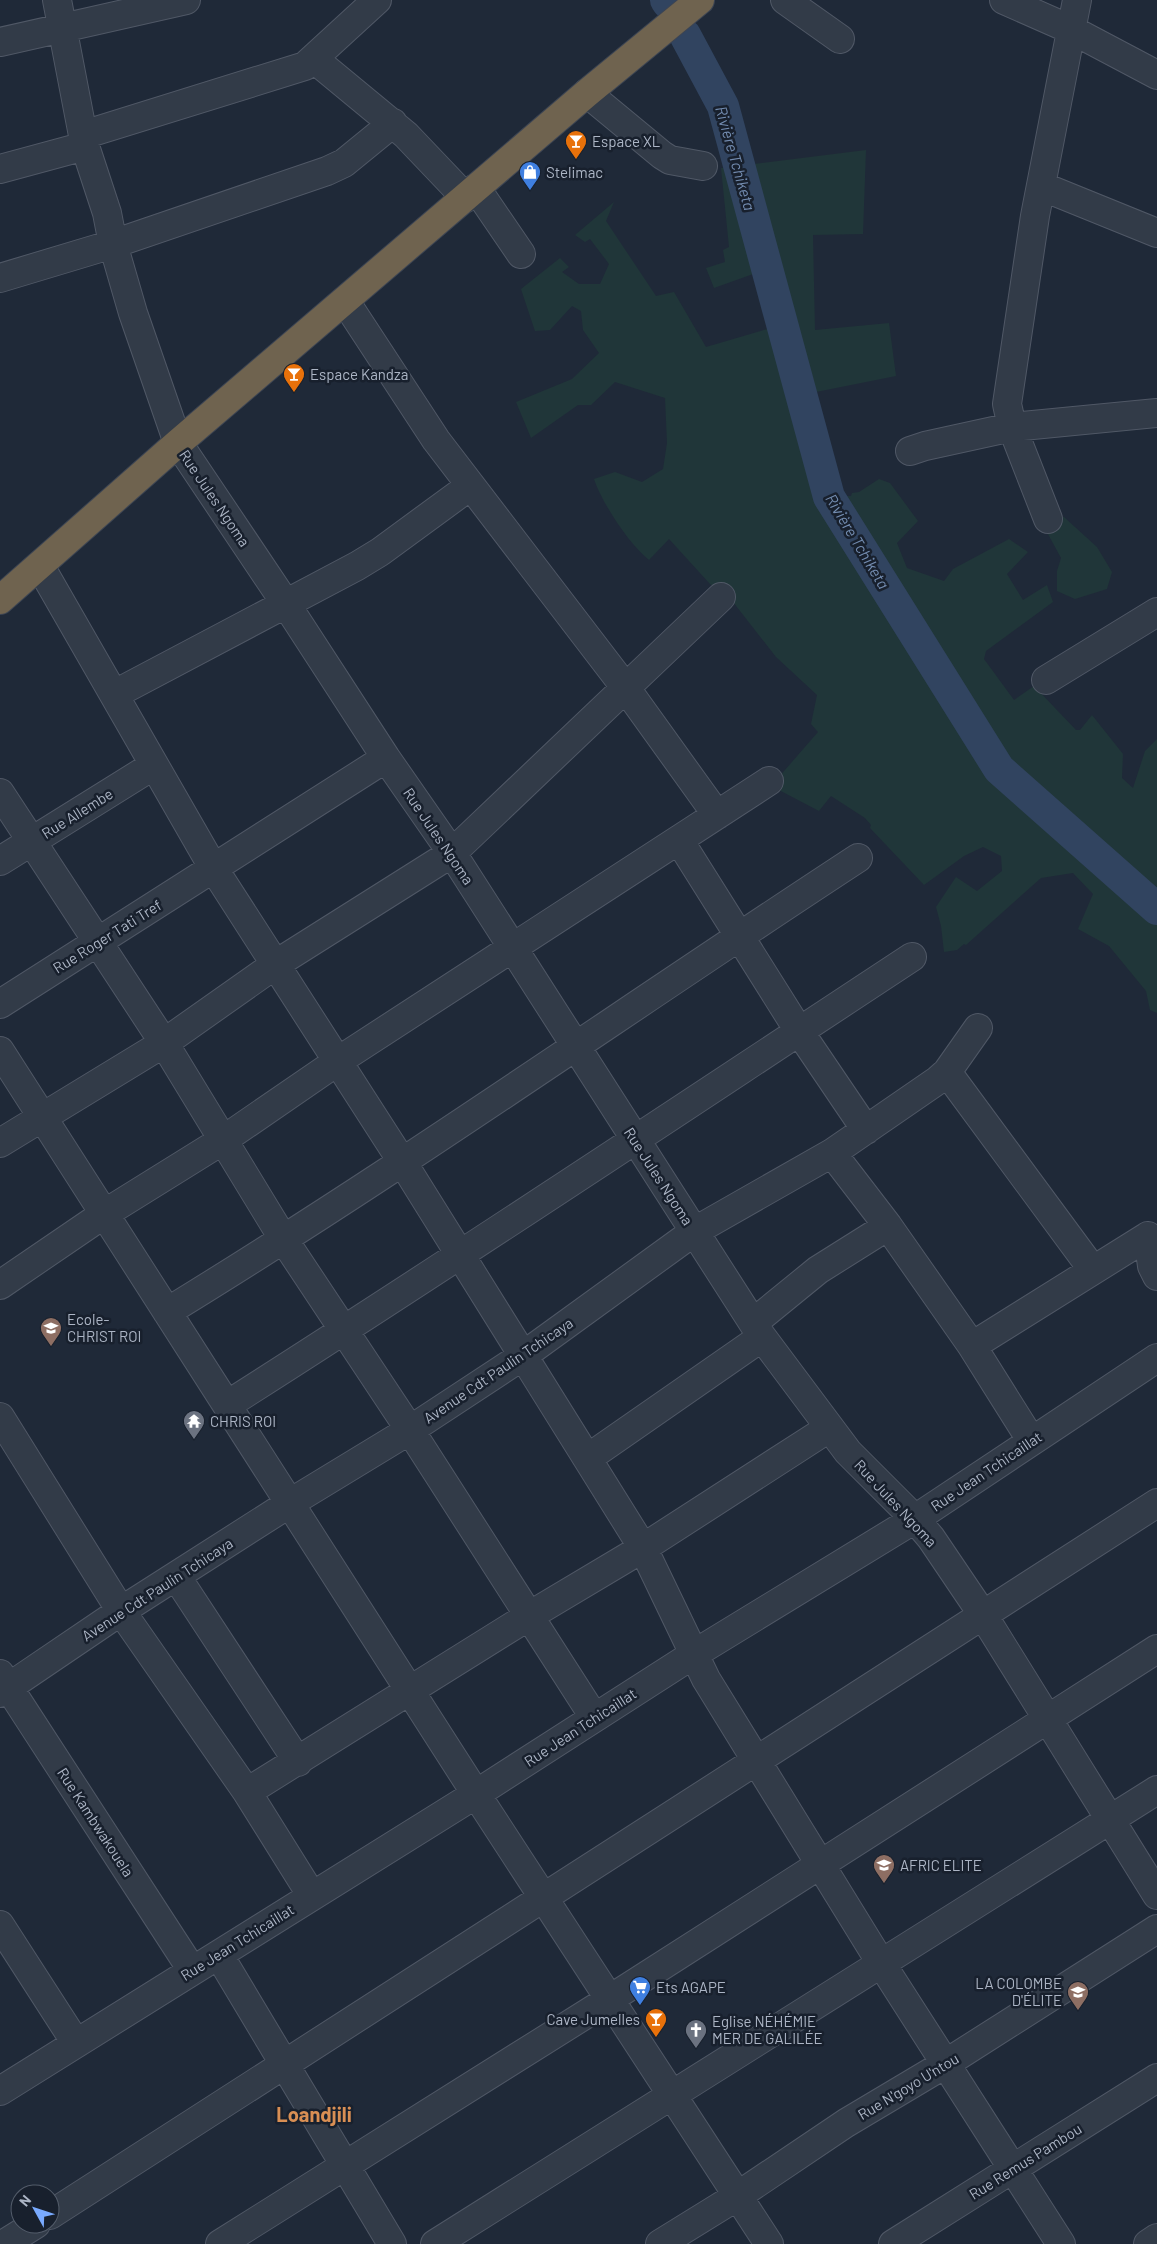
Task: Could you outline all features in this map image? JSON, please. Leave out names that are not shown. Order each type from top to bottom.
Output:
[{"type":"highway","points":[[0,600],[178,443],[587,93],[686,4]]},
{"type":"street","name":"Rue Jules Ngoma","points":[[57,0],[84,141],[107,213],[113,244],[133,313],[178,443],[386,758],[452,853],[757,1330],[848,1452],[931,1538],[983,1615],[1157,1895]]},
{"type":"street","points":[[0,42],[186,0]]},
{"type":"street","points":[[0,169],[305,66],[377,0]]},
{"type":"street","points":[[784,0],[840,39]]},
{"type":"street","points":[[1004,0],[1072,30],[1157,75]]},
{"type":"street","points":[[1048,519],[1012,428],[1007,404],[1041,186],[1077,0]]},
{"type":"street","points":[[314,59],[393,124],[471,193],[521,254]]},
{"type":"street","points":[[587,93],[662,155],[670,160],[703,166]]},
{"type":"street","points":[[0,278],[113,244],[327,171],[344,163],[393,124]]},
{"type":"street","points":[[1041,186],[1157,233]]},
{"type":"street","points":[[345,300],[436,440],[625,687],[717,815]]},
{"type":"street","points":[[910,451],[925,446],[1012,428],[1157,413]]},
{"type":"street","points":[[115,694],[380,552],[470,486]]},
{"type":"street","points":[[40,566],[214,869],[462,1256],[643,1548],[706,1680],[881,1963],[1061,2244]]},
{"type":"street","points":[[0,1143],[164,1043],[276,964],[452,853],[721,597]]},
{"type":"street","points":[[1046,680],[1157,612]]},
{"type":"street","name":"Rue Roger Tati Tref","points":[[0,1004],[386,758]]},
{"type":"street","name":"Rue Allembe","points":[[0,861],[154,765]]},
{"type":"street","points":[[0,1285],[104,1214],[223,1140],[338,1061],[769,781]]},
{"type":"street","points":[[0,793],[30,842],[98,941],[164,1043],[284,1240],[410,1430],[594,1717]]},
{"type":"street","points":[[679,840],[799,1031],[866,1130]]},
{"type":"street","points":[[167,1312],[284,1240],[403,1163],[740,935],[858,858]]},
{"type":"street","points":[[227,1405],[462,1256],[634,1138],[912,957]]},
{"type":"street","name":"Avenue Cdt Paulin Tchicaya","points":[[3,1685],[290,1503],[410,1430],[524,1355],[695,1231],[832,1153],[938,1080],[947,1072],[978,1028]]},
{"type":"street","points":[[0,1051],[476,1794],[672,2094],[736,2197],[769,2244]]},
{"type":"street","points":[[947,1072],[1093,1270]]},
{"type":"street","points":[[832,1153],[888,1226],[972,1346],[1031,1440]]},
{"type":"street","points":[[588,1458],[757,1330],[818,1270],[888,1226]]},
{"type":"street","points":[[972,1346],[1093,1270],[1152,1227]]},
{"type":"street","points":[[1152,1227],[1152,1266],[1157,1276]]},
{"type":"street","name":"Rue Jean Tchicaillat","points":[[0,2091],[476,1794],[694,1654],[914,1519],[1157,1358]]},
{"type":"street","points":[[0,1417],[122,1611],[247,1792],[312,1896]]},
{"type":"street","points":[[247,1792],[298,1762],[529,1616],[643,1548],[829,1428]]},
{"type":"street","points":[[60,2209],[1157,1503]]},
{"type":"street","points":[[176,1576],[298,1762]]},
{"type":"street","points":[[220,2244],[610,1999],[1046,1718],[1157,1649]]},
{"type":"street","name":"Rue Kambwakouela","points":[[3,1685],[192,1970]]},
{"type":"street","points":[[434,2244],[1157,1790]]},
{"type":"street","name":"Rue N'goyo U'ntou","points":[[660,2244],[736,2197],[846,2123],[945,2064],[1157,1929]]},
{"type":"street","points":[[3,1938],[76,2042]]},
{"type":"street","points":[[219,1955],[392,2244]]},
{"type":"street","name":"Rue Remus Pambou","points":[[893,2244],[1157,2078]]},
{"type":"street","points":[[4,2244],[20,2234]]},
{"type":"street","points":[[1148,2244],[1157,2238]]},
{"type":"green space","points":[[866,150],[863,234],[813,235],[815,330],[889,323],[896,376],[786,398],[822,497],[851,496],[852,493],[859,492],[879,479],[890,483],[918,521],[897,543],[907,568],[944,581],[953,569],[1009,539],[1028,552],[1007,574],[1023,600],[1047,585],[1053,602],[986,651],[984,659],[1014,700],[1034,686],[1076,730],[1080,730],[1092,715],[1123,754],[1122,778],[1133,788],[1145,751],[1157,739],[1157,1013],[1150,1010],[1146,991],[1109,946],[1078,929],[1093,894],[1073,873],[1041,878],[966,945],[964,944],[957,950],[944,952],[941,926],[936,907],[956,877],[977,891],[1002,871],[1001,856],[983,847],[964,856],[924,885],[870,828],[871,825],[865,818],[831,796],[819,811],[777,789],[778,778],[818,732],[811,724],[817,695],[776,657],[733,602],[710,584],[669,539],[649,560],[641,553],[603,500],[594,479],[615,472],[642,482],[663,469],[667,443],[665,398],[615,382],[591,405],[578,405],[531,438],[516,402],[572,379],[599,353],[583,330],[581,311],[572,306],[550,330],[535,331],[521,289],[560,258],[569,267],[562,272],[579,284],[600,284],[609,264],[590,239],[585,242],[575,235],[614,202],[606,221],[656,296],[674,292],[706,347],[774,327],[756,273],[714,288],[706,268],[725,262],[723,250],[729,247],[721,168]]},
{"type":"green space","points":[[1050,515],[1064,517],[1097,547],[1112,572],[1107,589],[1075,599],[1057,591],[1057,571],[1061,558],[1043,525]]},
{"type":"waterway","name":"Rivière Tchiketa","points":[[685,35],[723,106],[829,497],[999,769],[1157,909]]},
{"type":"place","name":"Espace XL","points":[[576,160]]},
{"type":"place","name":"Stelimac","points":[[530,191]]},
{"type":"place","name":"Espace Kandza","points":[[294,393]]},
{"type":"place","name":"Ecole- CHRIST ROI","points":[[51,1347]]},
{"type":"place","name":"CHRIS ROI","points":[[194,1440]]},
{"type":"place","name":"AFRIC ELITE","points":[[884,1884]]},
{"type":"place","name":"Ets AGAPE","points":[[640,2006]]},
{"type":"place","name":"LA COLOMBE D'ÉLITE","points":[[1078,2011]]},
{"type":"place","name":"Cave Jumelles","points":[[656,2038]]},
{"type":"place","name":"Eglise NÉHÉMIE MER DE GALILÉE","points":[[696,2049]]},
{"type":"district","name":"Loandjili","points":[[314,2114]]}]
